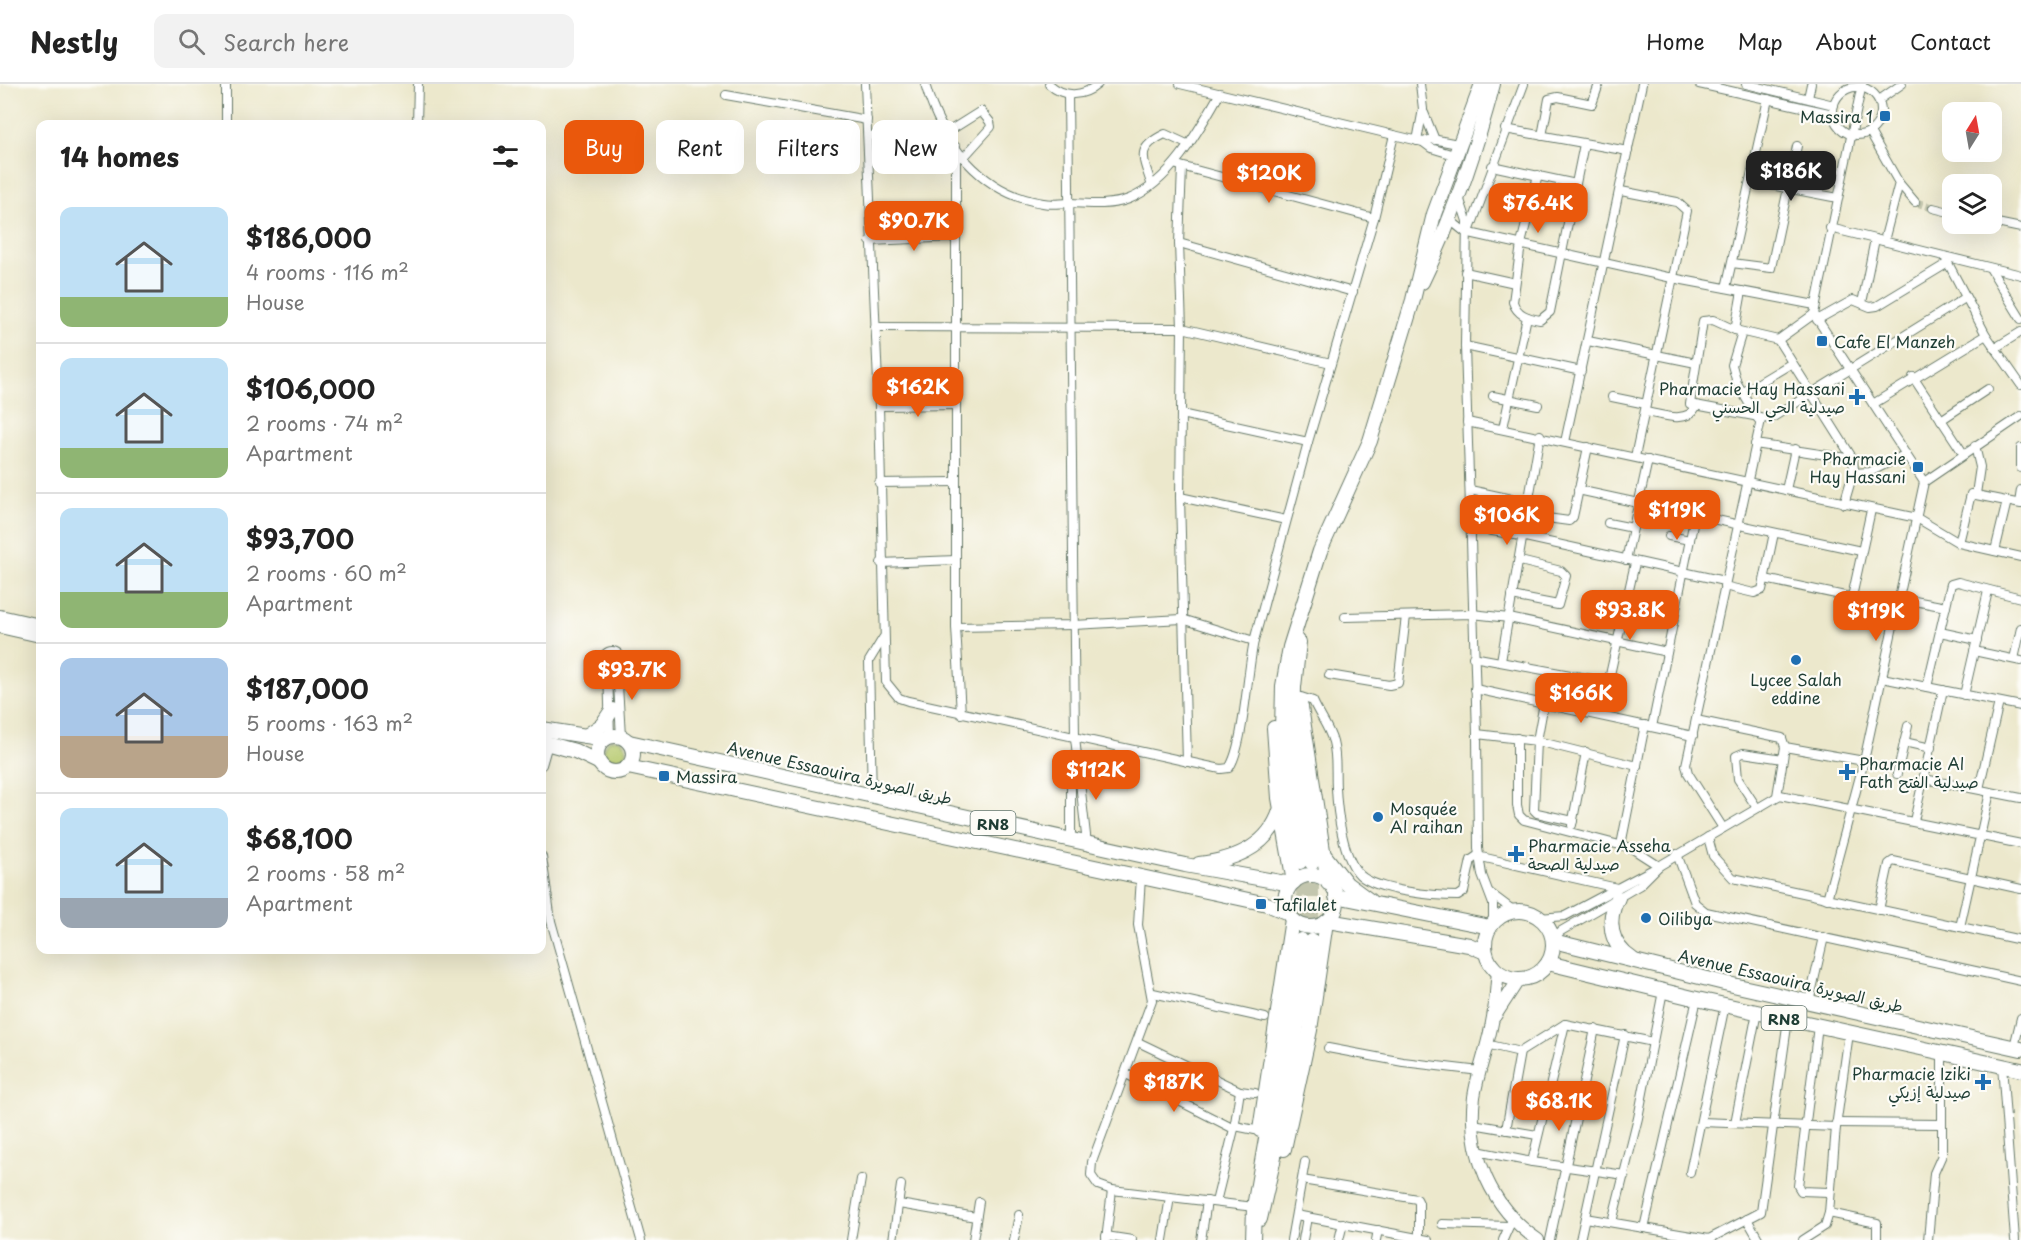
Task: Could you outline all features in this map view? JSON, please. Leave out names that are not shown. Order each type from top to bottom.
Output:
[{"type":"main road","points":[[1306,862],[1282,731],[1290,672],[1290,647],[1320,551],[1370,441],[1413,300],[1434,214],[1482,84]]},
{"type":"main road","points":[[1413,300],[1459,197],[1476,150],[1493,84]]},
{"type":"main road","points":[[1457,147],[1469,143],[1476,150]]},
{"type":"main road","points":[[1434,214],[1450,220]]},
{"type":"main road","points":[[0,617],[36,625]]},
{"type":"main road","points":[[0,627],[36,635]]},
{"type":"main road","points":[[1254,1234],[1254,1207],[1266,1174],[1282,1158],[1316,995],[1327,921],[1335,909],[1336,896],[1328,883],[1322,850],[1301,697],[1290,672]]},
{"type":"main road","points":[[1266,1174],[1257,1154],[1290,916],[1285,898],[1292,883],[1281,809],[1274,724],[1275,693],[1290,672]]},
{"type":"main road","points":[[586,736],[602,725],[612,710]]},
{"type":"main road","name":"Avenue Essaouira طريق الصويرة","points":[[546,730],[616,739],[1185,865],[1292,883]]},
{"type":"main road","points":[[598,762],[598,747],[616,739],[633,757],[628,767]]},
{"type":"main road","name":"RN8","points":[[546,743],[575,751],[598,762],[605,770],[614,773],[628,767],[1267,904],[1290,916]]},
{"type":"main road","points":[[1185,865],[1218,861],[1246,852],[1270,831],[1281,809]]},
{"type":"main road","points":[[1322,850],[1347,884],[1380,906]]},
{"type":"main road","points":[[1292,883],[1303,877],[1314,876],[1328,883]]},
{"type":"main road","points":[[1618,893],[1611,918],[1612,933],[1622,951],[1633,960]]},
{"type":"main road","points":[[1336,896],[1380,906],[1491,924]]},
{"type":"main road","points":[[1514,911],[1527,912],[1539,918],[1548,927],[1553,940],[1548,963],[1536,975],[1519,979],[1498,972],[1485,952],[1485,938],[1491,924],[1514,911]]},
{"type":"main road","points":[[1290,916],[1306,926],[1316,926],[1327,921],[1469,945],[1485,952]]},
{"type":"main road","name":"Avenue Essaouira طريق الصويرة","points":[[1553,940],[1809,1002],[2017,1048]]},
{"type":"main road","points":[[1254,1234],[1263,1212],[1266,1174],[1306,941]]},
{"type":"main road","name":"RN8","points":[[1548,963],[1697,999],[2021,1070]]},
{"type":"street","points":[[226,84],[226,120]]},
{"type":"street","points":[[417,120],[418,84]]},
{"type":"street","points":[[865,84],[870,241],[879,406],[881,563],[886,682],[891,691],[908,701],[1221,770],[1229,768],[1233,762],[1243,718],[1247,670],[1254,640],[1308,442],[1374,218],[1394,135]]},
{"type":"street","points":[[925,84],[940,120]]},
{"type":"street","points":[[1049,84],[1068,94],[1083,93],[1098,84]]},
{"type":"street","points":[[1420,84],[1423,109],[1420,141]]},
{"type":"street","points":[[1467,232],[1524,84]]},
{"type":"street","points":[[1542,136],[1550,98],[1592,104],[1599,84]]},
{"type":"street","points":[[1566,442],[1642,84]]},
{"type":"street","points":[[1699,84],[1768,99],[1834,109]]},
{"type":"street","points":[[1746,84],[1771,87],[1808,98],[1834,109],[1842,130],[1852,135],[1870,132],[1879,121],[1881,107],[1874,94],[1862,86],[1845,90],[1834,109]]},
{"type":"street","points":[[1808,98],[1811,84]]},
{"type":"street","points":[[1879,100],[1902,84]]},
{"type":"street","points":[[1186,85],[1420,141],[1435,140],[1457,147]]},
{"type":"street","points":[[1815,313],[1830,228],[1862,86]]},
{"type":"street","points":[[1187,762],[1180,497],[1182,328],[1178,166],[1220,93]]},
{"type":"street","points":[[1068,94],[1075,738],[1076,765],[1082,787],[1088,844]]},
{"type":"street","points":[[726,95],[867,120]]},
{"type":"street","points":[[1726,288],[1768,99]]},
{"type":"street","points":[[1423,109],[1435,140]]},
{"type":"street","points":[[958,125],[979,112],[984,113],[991,127],[963,158]]},
{"type":"street","points":[[1505,129],[1629,151]]},
{"type":"street","points":[[1870,132],[1899,183],[1915,202]]},
{"type":"street","points":[[1151,183],[1142,159],[1144,150],[1165,134],[1189,145]]},
{"type":"street","points":[[868,136],[872,136]]},
{"type":"street","points":[[1420,141],[1431,148],[1457,147]]},
{"type":"street","points":[[1538,175],[1521,244],[1514,306],[1527,317],[1540,320],[1548,316],[1564,253],[1584,144]]},
{"type":"street","points":[[1732,263],[1771,268],[1797,146]]},
{"type":"street","points":[[958,149],[969,167],[986,180],[1004,190],[1044,204],[1097,204],[1129,199],[1178,166],[1374,218]]},
{"type":"street","points":[[1492,166],[1576,184]]},
{"type":"street","points":[[957,174],[956,627],[961,714]]},
{"type":"street","points":[[1750,181],[1838,198]]},
{"type":"street","points":[[1862,303],[1879,240],[1899,183]]},
{"type":"street","points":[[1621,191],[1677,202],[1687,209],[1635,457]]},
{"type":"street","points":[[1459,197],[1466,215],[1467,232],[1465,346],[1479,856],[1490,892],[1491,924]]},
{"type":"street","points":[[1933,208],[1942,210]]},
{"type":"street","points":[[1450,220],[1467,232],[1672,278],[1742,291],[1815,313],[1924,482]]},
{"type":"street","points":[[2002,224],[2021,228]]},
{"type":"street","points":[[1830,228],[1947,260],[2021,275]]},
{"type":"street","points":[[870,241],[956,237]]},
{"type":"street","points":[[1179,243],[1353,292]]},
{"type":"street","points":[[1947,260],[1986,335],[2021,385]]},
{"type":"street","points":[[1778,340],[1815,313],[1851,301],[1875,307],[1947,260]]},
{"type":"street","points":[[1990,268],[2021,319]]},
{"type":"street","points":[[1465,272],[1515,283]]},
{"type":"street","points":[[1723,828],[1687,770],[1692,736],[1759,419],[1742,393],[1732,365],[1742,291]]},
{"type":"street","points":[[1844,504],[1853,473],[1853,459],[1813,394],[1778,340],[1738,331],[1713,320],[1703,321],[1688,400],[1695,407],[1759,419],[1772,418],[1813,394],[1851,371],[1965,298]]},
{"type":"street","points":[[1503,428],[1527,317]]},
{"type":"street","points":[[875,327],[1182,328],[1331,363]]},
{"type":"street","points":[[1995,348],[2021,332]]},
{"type":"street","points":[[1873,404],[1913,377],[1986,335]]},
{"type":"street","points":[[1588,341],[1696,363]]},
{"type":"street","points":[[1465,346],[1581,371]]},
{"type":"street","points":[[1742,393],[1792,363]]},
{"type":"street","points":[[1913,377],[1963,453]]},
{"type":"street","points":[[1941,420],[1988,389]]},
{"type":"street","points":[[1493,396],[1538,405]]},
{"type":"street","points":[[1612,397],[1684,418],[1692,414],[1695,407]]},
{"type":"street","points":[[879,406],[956,405]]},
{"type":"street","points":[[1181,414],[1308,442]]},
{"type":"street","points":[[1827,899],[1864,761],[1924,482],[1963,453],[2020,420]]},
{"type":"street","points":[[1467,422],[1540,435],[1871,510],[1917,518],[1959,543],[2021,557]]},
{"type":"street","points":[[1501,661],[1520,561],[1526,502],[1540,435]]},
{"type":"street","points":[[1755,444],[1853,459]]},
{"type":"street","points":[[1975,446],[1980,467],[1976,494]]},
{"type":"street","points":[[1525,515],[1568,522],[1573,517],[1588,447]]},
{"type":"street","points":[[2021,448],[2021,468]]},
{"type":"street","points":[[1786,490],[1796,449]]},
{"type":"street","points":[[1853,473],[1870,472],[1906,454]]},
{"type":"street","points":[[1602,715],[1626,603],[1633,528],[1648,460]]},
{"type":"street","points":[[879,483],[955,482]]},
{"type":"street","points":[[1959,543],[1968,497],[1971,494],[2020,503],[2021,489]]},
{"type":"street","points":[[1470,490],[1526,502]]},
{"type":"street","points":[[1578,490],[1639,501],[1861,551]]},
{"type":"street","points":[[1180,497],[1286,520]]},
{"type":"street","points":[[1995,551],[2007,501]]},
{"type":"street","points":[[1852,597],[1871,510]]},
{"type":"street","points":[[1621,845],[1636,766],[1667,652],[1695,515]]},
{"type":"street","points":[[1608,523],[1633,528]]},
{"type":"street","points":[[1470,527],[1521,536],[1758,592],[1762,590],[1765,579],[1774,533]]},
{"type":"street","points":[[1669,536],[1690,540]]},
{"type":"street","points":[[881,563],[956,560]]},
{"type":"street","points":[[1512,596],[1558,605],[1566,576],[1561,571],[1520,561]]},
{"type":"street","points":[[1765,579],[1852,597],[1946,607]]},
{"type":"street","points":[[1927,687],[1949,586],[1952,582],[2021,598]]},
{"type":"street","points":[[1964,695],[1988,591]]},
{"type":"street","points":[[1598,596],[1626,603]]},
{"type":"street","points":[[1345,617],[1472,614],[1509,618],[1667,652]]},
{"type":"street","points":[[1329,675],[1389,685],[1398,683],[1406,616]]},
{"type":"street","points":[[956,627],[1182,620],[1254,640]]},
{"type":"street","points":[[1974,651],[2017,660],[2021,628]]},
{"type":"street","points":[[1940,632],[1977,640]]},
{"type":"street","points":[[872,797],[869,661],[883,638]]},
{"type":"street","points":[[1473,657],[1608,682]]},
{"type":"street","points":[[613,668],[616,739],[612,710],[613,668]]},
{"type":"street","points":[[1882,678],[2021,706]]},
{"type":"street","points":[[1475,689],[1692,736]]},
{"type":"street","points":[[1914,821],[1943,690]]},
{"type":"street","points":[[1301,697],[1313,701],[1333,742],[1340,821],[1350,860],[1360,875],[1376,884],[1458,896],[1465,889],[1472,858],[1479,856],[1618,893]]},
{"type":"street","points":[[1979,789],[1999,702]]},
{"type":"street","points":[[1544,703],[1537,741],[1534,810],[1537,813],[1573,821]]},
{"type":"street","points":[[1696,720],[1779,737],[1784,741],[1777,796]]},
{"type":"street","points":[[1898,774],[1908,726]]},
{"type":"street","points":[[1477,734],[1537,741],[1636,766]]},
{"type":"street","points":[[1517,738],[1520,814],[1529,823],[1631,848],[1659,866]]},
{"type":"street","points":[[1904,742],[1931,748]]},
{"type":"street","points":[[1785,747],[1864,761]]},
{"type":"street","points":[[1571,833],[1586,752]]},
{"type":"street","points":[[1757,808],[1738,779],[1736,756],[1743,753],[1783,759]]},
{"type":"street","points":[[1071,840],[1071,788],[1076,765]]},
{"type":"street","points":[[1924,779],[2021,798]]},
{"type":"street","points":[[1960,927],[1990,792]]},
{"type":"street","points":[[1539,918],[1565,916],[1645,881],[1659,866],[1777,796],[1785,794],[2021,844]]},
{"type":"street","points":[[1708,837],[1713,856],[1730,876],[2021,940]]},
{"type":"street","points":[[1677,855],[1695,903],[1702,911],[2021,981]]},
{"type":"street","points":[[1879,910],[1891,862],[2021,889]]},
{"type":"street","points":[[1141,877],[1139,931],[1153,993],[1151,1007],[1090,1168],[1093,1181],[1112,1190],[1254,1207]]},
{"type":"street","points":[[546,885],[551,921],[641,1240]]},
{"type":"street","points":[[1490,892],[1514,911]]},
{"type":"street","points":[[1553,940],[1618,893]]},
{"type":"street","points":[[1809,1002],[1824,937]]},
{"type":"street","points":[[1498,972],[1493,1019],[1479,1071],[1473,1124],[1477,1151],[1488,1182],[1511,1222],[1538,1240]]},
{"type":"street","points":[[1493,1019],[1519,979]]},
{"type":"street","points":[[1612,1222],[1625,1175],[1663,991]]},
{"type":"street","points":[[1153,993],[1265,1018]]},
{"type":"street","points":[[1644,1228],[1697,999]]},
{"type":"street","points":[[1690,1172],[1725,1005]]},
{"type":"street","points":[[1735,1123],[1757,1012]]},
{"type":"street","points":[[2017,1048],[2021,1018]]},
{"type":"street","points":[[1585,1218],[1702,1239],[1712,1238],[1763,1208],[1788,1019]]},
{"type":"street","points":[[1486,1044],[1520,1052],[1565,1024],[1653,1042]]},
{"type":"street","points":[[1532,1162],[1565,1024]]},
{"type":"street","points":[[1818,1026],[1798,1186],[1802,1191],[1829,1192]]},
{"type":"street","points":[[1550,1240],[1595,1029]]},
{"type":"street","points":[[1803,1240],[1817,1237],[1825,1226],[1829,1213],[1836,1125],[1849,1033]]},
{"type":"street","points":[[1580,1240],[1625,1035]]},
{"type":"street","points":[[1138,1042],[1240,1091],[1255,1093]]},
{"type":"street","points":[[1328,1048],[1403,1062],[1479,1071]]},
{"type":"street","points":[[1506,1130],[1520,1052]]},
{"type":"street","points":[[1928,1240],[1934,1173],[1942,1155],[1942,1052]]},
{"type":"street","points":[[2002,1065],[2015,1240]]},
{"type":"street","points":[[1126,1074],[1235,1127],[1255,1130]]},
{"type":"street","points":[[1201,1240],[1235,1127],[1240,1091]]},
{"type":"street","points":[[1701,1122],[1804,1126],[1941,1124]]},
{"type":"street","points":[[1473,1124],[1537,1135]]},
{"type":"street","points":[[1477,1151],[1532,1162],[1625,1175]]},
{"type":"street","points":[[1291,1240],[1305,1162]]},
{"type":"street","points":[[851,1240],[861,1179]]},
{"type":"street","points":[[1296,1215],[1422,1239],[1417,1199],[1302,1180]]},
{"type":"street","points":[[893,1240],[901,1185]]},
{"type":"street","points":[[1112,1190],[1106,1238],[1132,1240]]},
{"type":"street","points":[[1163,1240],[1170,1197]]},
{"type":"street","points":[[973,1240],[979,1202]]},
{"type":"street","points":[[898,1204],[976,1217]]},
{"type":"street","points":[[1829,1213],[1877,1223],[1877,1240]]},
{"type":"street","points":[[1014,1240],[1019,1215]]},
{"type":"street","points":[[1303,1240],[1307,1217]]},
{"type":"street","points":[[1747,1219],[1759,1240]]},
{"type":"street","points":[[1442,1224],[1511,1222]]},
{"type":"street","points":[[1503,1240],[1511,1222]]},
{"type":"street","points":[[1339,1240],[1343,1223]]},
{"type":"street","points":[[1376,1240],[1378,1230]]},
{"type":"green space","points":[[615,739],[624,742],[627,751],[624,760],[615,763],[606,760],[603,751],[606,742]]},
{"type":"tunnel","points":[[1915,202],[1933,208]]},
{"type":"tunnel","points":[[1300,862],[1304,901],[1301,940]]},
{"type":"tunnel","points":[[1312,863],[1312,941]]},
{"type":"place","name":"Massira 1","points":[[1885,116]]},
{"type":"place","name":"Cafe El Manzeh","points":[[1822,341]]},
{"type":"place","name":"Pharmacie Hay Hassani صيدلية الحي الحسني","points":[[1857,397]]},
{"type":"place","name":"Pharmacie Hay Hassani","points":[[1918,467]]},
{"type":"place","name":"Lycee Salah eddine","points":[[1796,660]]},
{"type":"place","name":"Pharmacie Al Fath صيدلية الفتح","points":[[1847,772]]},
{"type":"place","name":"Massira","points":[[664,776]]},
{"type":"place","name":"Mosquée Al raihan","points":[[1378,817]]},
{"type":"place","name":"Pharmacie Asseha صيدلية الصحة","points":[[1516,854]]},
{"type":"place","name":"Tafilalet","points":[[1261,904]]},
{"type":"place","name":"Oilibya","points":[[1646,918]]},
{"type":"place","name":"Pharmacie Iziki صيدلية إزيكي","points":[[1983,1082]]}]
